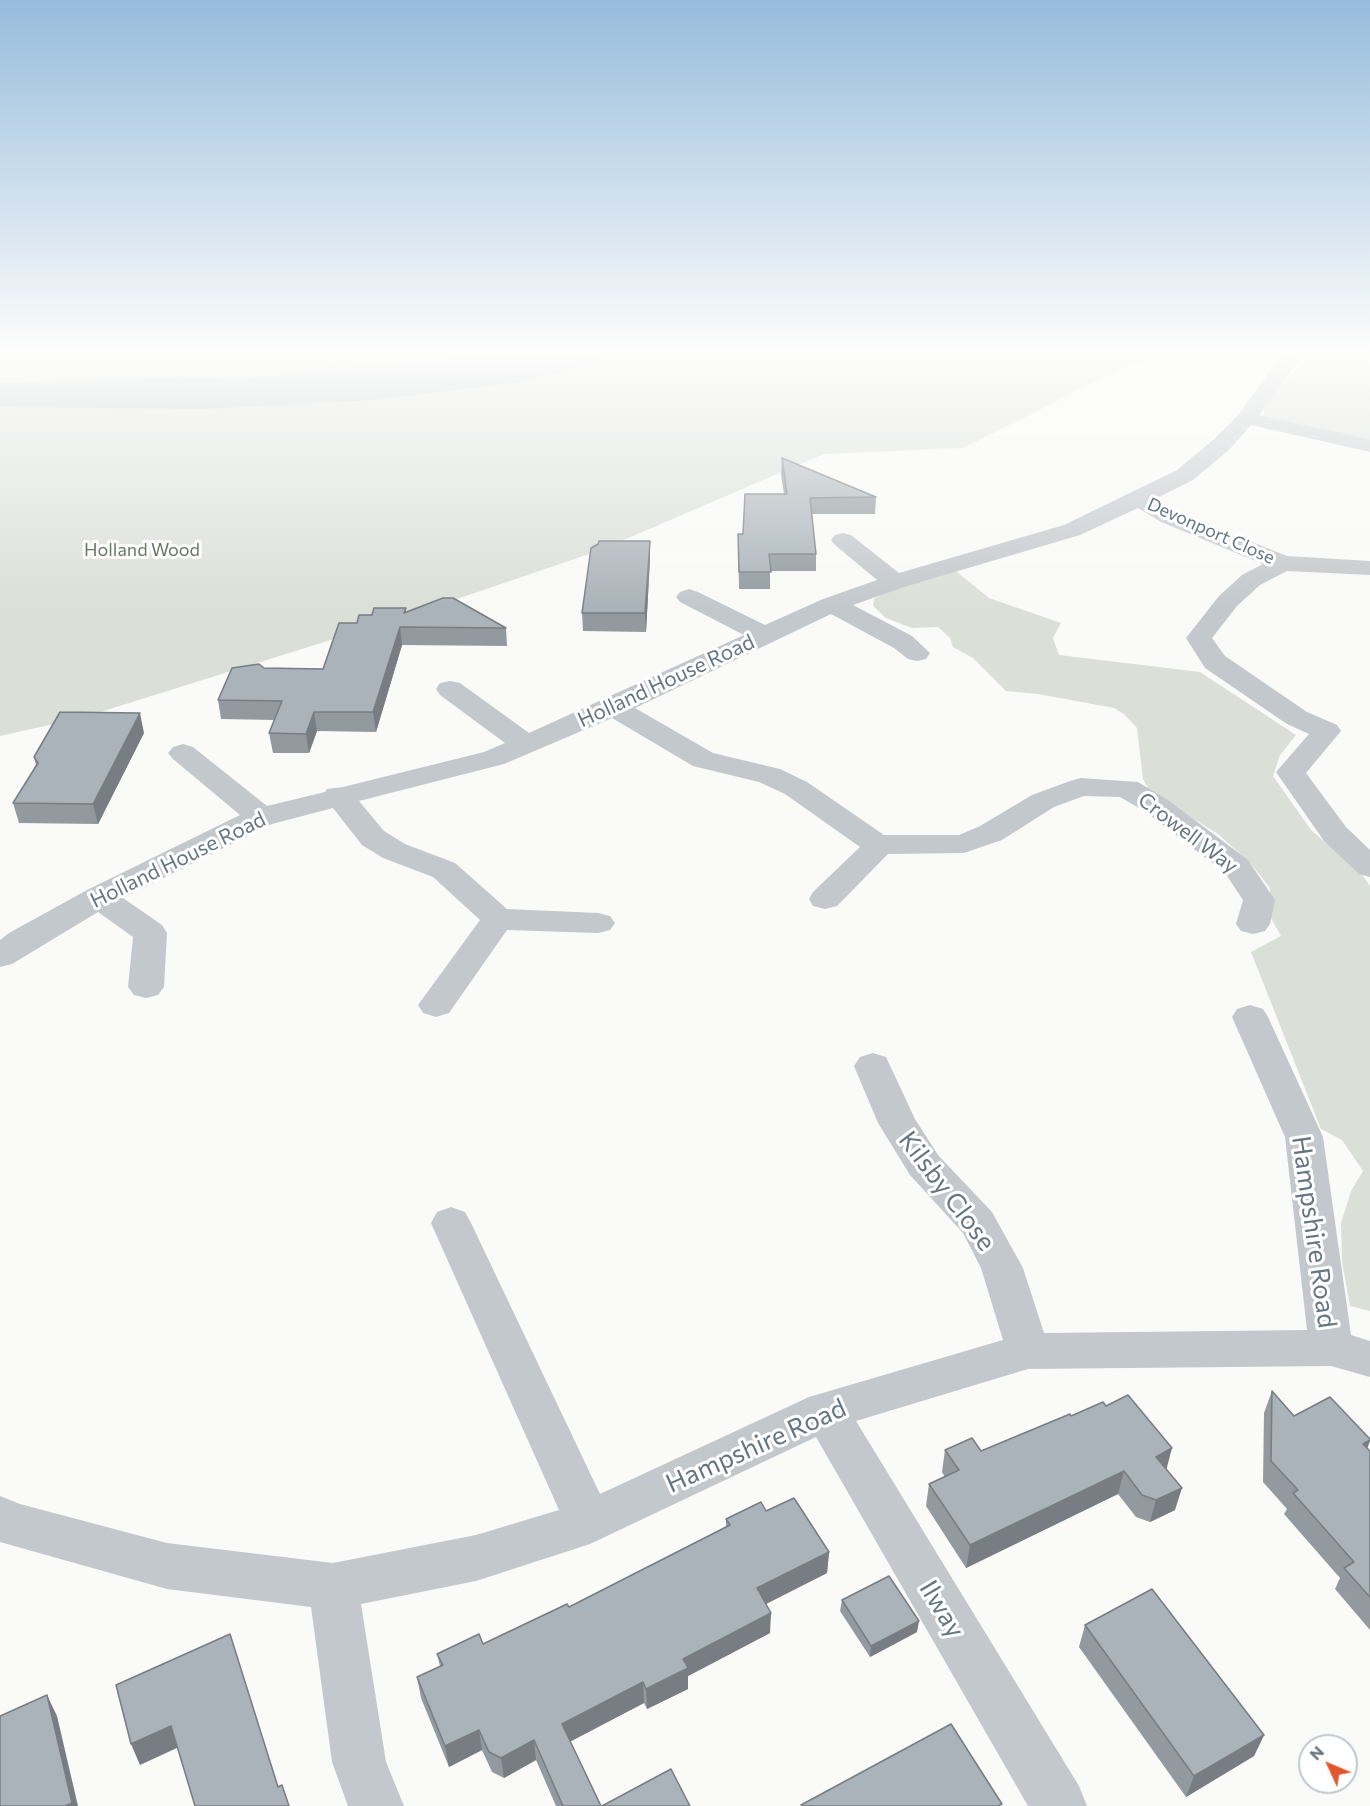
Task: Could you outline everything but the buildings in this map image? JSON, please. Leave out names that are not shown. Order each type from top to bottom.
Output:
[{"type":"street","name":"Holland House Road","points":[[7,944],[261,817],[338,795],[494,758],[527,746],[614,707],[832,604],[895,582],[1072,530],[1185,475],[1227,438]]},
{"type":"street","points":[[1337,438],[1370,446]]},
{"type":"street","name":"Devonport Close","points":[[1139,499],[1169,517],[1283,563],[1370,568]]},
{"type":"street","points":[[843,540],[895,582]]},
{"type":"street","name":"Devonport Close","points":[[1283,563],[1251,580],[1228,601],[1199,638],[1215,662],[1298,718],[1327,731],[1291,772],[1335,834],[1370,867]]},
{"type":"street","points":[[689,597],[764,635]]},
{"type":"street","points":[[832,604],[903,642],[917,653]]},
{"type":"street","points":[[450,689],[527,746]]},
{"type":"street","points":[[614,707],[702,760],[769,775],[796,788],[877,844],[873,853],[825,899]]},
{"type":"street","points":[[183,753],[261,817]]},
{"type":"street","name":"Crowell Way","points":[[877,844],[931,846],[964,844],[991,833],[1043,801],[1081,787],[1127,788],[1156,806],[1237,867],[1259,900],[1253,924]]},
{"type":"street","points":[[338,795],[373,838],[394,851],[444,870],[498,920],[598,923]]},
{"type":"street","points":[[99,897],[150,933],[146,987]]},
{"type":"street","points":[[436,1005],[498,920]]},
{"type":"street","name":"Hampshire Road","points":[[0,1518],[7,1523],[167,1566],[333,1586],[476,1558],[590,1521],[825,1411],[1028,1351],[1350,1353],[1304,1137],[1250,1017]]},
{"type":"street","name":"Kilsby Close","points":[[873,1066],[897,1123],[924,1165],[978,1223],[1002,1268],[1028,1351]]},
{"type":"street","points":[[451,1223],[567,1478],[590,1521]]},
{"type":"street","name":"Ilway","points":[[825,1411],[1059,1806]]},
{"type":"street","points":[[333,1586],[359,1762],[376,1806]]},
{"type":"green space","name":"Holland Wood","points":[[0,438],[982,438],[963,448],[824,454],[598,551],[398,619],[81,718],[0,736]]},
{"type":"green space","points":[[1352,438],[1370,438],[1370,443]]},
{"type":"green space","points":[[956,571],[989,598],[1061,623],[1053,638],[1059,655],[1200,672],[1296,735],[1280,755],[1273,776],[1311,830],[1361,873],[1370,886],[1370,1311],[1350,1306],[1342,1262],[1341,1223],[1351,1191],[1363,1171],[1342,1140],[1321,1129],[1251,952],[1281,936],[1271,918],[1270,888],[1252,865],[1218,834],[1150,792],[1143,779],[1137,728],[1124,714],[1114,708],[1038,694],[1006,691],[973,658],[953,647],[950,638],[938,627],[912,628],[886,618],[873,606],[874,599],[888,591]]}]
